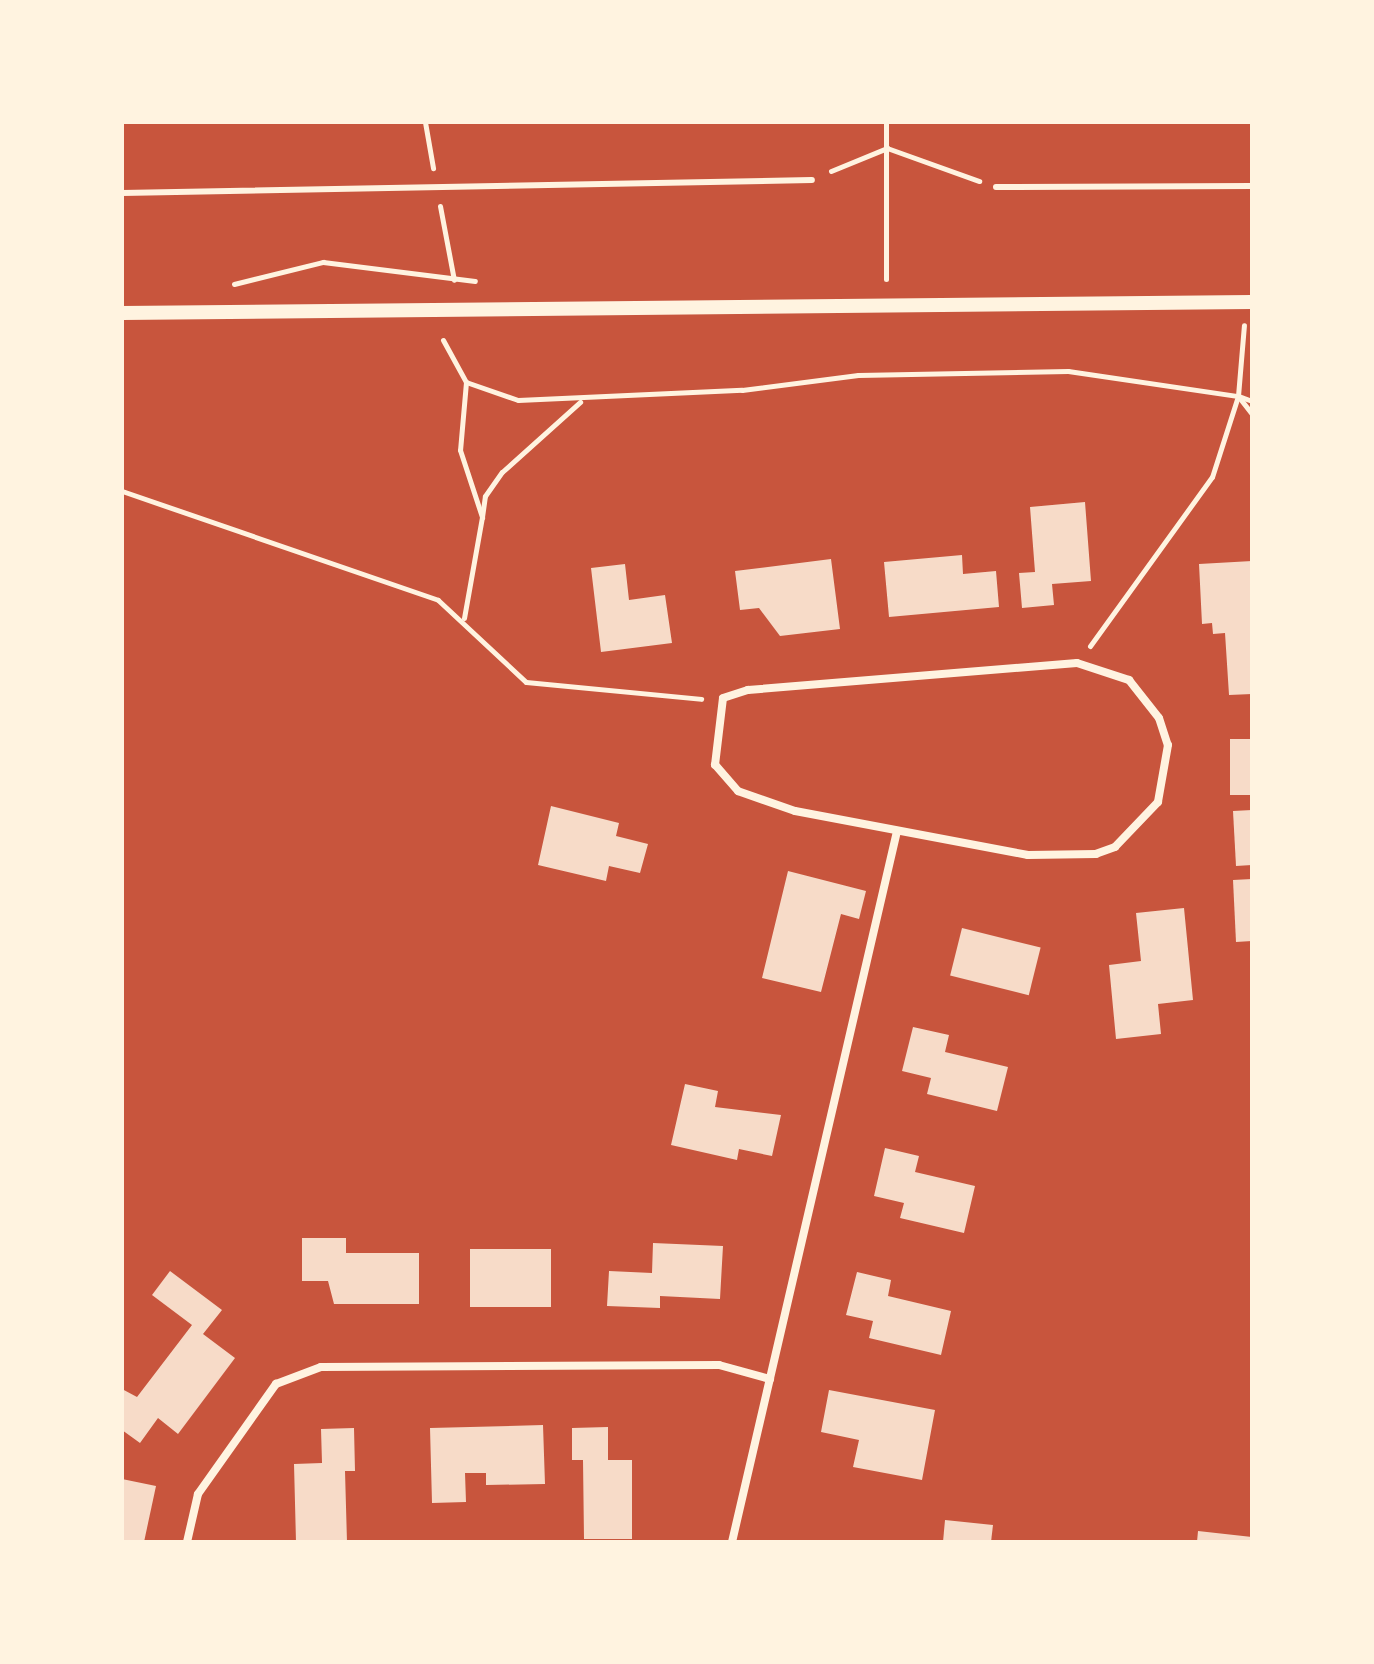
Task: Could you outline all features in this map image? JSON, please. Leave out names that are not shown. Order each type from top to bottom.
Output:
[{"type":"street","points":[[122,313],[1252,302]]},
{"type":"street","points":[[1077,663],[1129,680],[1159,718],[1167,776],[1140,826],[1115,847],[1057,859],[897,831],[758,801],[721,779],[714,739],[723,698],[1077,663]]},
{"type":"street","points":[[732,1542],[897,831]]},
{"type":"street","points":[[187,1542],[198,1494],[276,1384],[321,1367],[719,1365],[770,1379]]},
{"type":"lane","points":[[122,193],[812,180]]},
{"type":"lane","points":[[996,187],[1252,186]]},
{"type":"path","points":[[886,122],[886,279]]},
{"type":"path","points":[[812,180],[887,148],[996,187]]},
{"type":"path","points":[[230,286],[323,262],[481,282]]},
{"type":"path","points":[[871,280],[901,279]]},
{"type":"path","points":[[1077,663],[1195,508],[1225,449],[1242,378],[1244,336]]},
{"type":"path","points":[[443,340],[466,382],[460,450],[482,517]]},
{"type":"path","points":[[466,382],[518,400],[581,401],[858,375],[1068,371],[1238,396],[1252,401]]},
{"type":"path","points":[[1242,378],[1252,379]]},
{"type":"path","points":[[1238,396],[1252,414]]},
{"type":"path","points":[[464,619],[485,496],[502,472],[581,401]]},
{"type":"path","points":[[122,491],[438,600],[464,619],[526,682],[723,698]]},
{"type":"building","points":[[1085,502],[1091,581],[1052,584],[1054,605],[1022,608],[1019,573],[1035,572],[1030,507]]},
{"type":"building","points":[[962,555],[963,574],[996,571],[999,607],[889,617],[884,562]]},
{"type":"building","points":[[831,559],[840,629],[780,636],[759,608],[740,610],[735,571]]},
{"type":"building","points":[[1252,561],[1252,694],[1229,695],[1225,633],[1213,634],[1212,623],[1202,624],[1199,564]]},
{"type":"building","points":[[625,564],[629,600],[665,595],[672,643],[601,652],[591,568]]},
{"type":"building","points":[[1230,739],[1252,739],[1252,795],[1230,795]]},
{"type":"building","points":[[551,806],[619,823],[616,836],[648,844],[640,873],[609,866],[606,881],[538,865]]},
{"type":"building","points":[[1252,810],[1252,865],[1236,866],[1233,811]]},
{"type":"building","points":[[788,871],[866,891],[859,919],[841,914],[821,992],[762,978]]},
{"type":"building","points":[[1252,879],[1252,941],[1236,942],[1233,880]]},
{"type":"building","points":[[1184,908],[1193,1000],[1158,1004],[1161,1034],[1116,1039],[1109,965],[1141,961],[1136,913]]},
{"type":"building","points":[[962,928],[1041,948],[1029,995],[950,976]]},
{"type":"building","points":[[913,1027],[949,1035],[945,1052],[1008,1067],[997,1111],[927,1094],[931,1078],[902,1071]]},
{"type":"building","points":[[685,1084],[718,1091],[715,1107],[781,1115],[772,1156],[739,1149],[737,1160],[671,1145]]},
{"type":"building","points":[[885,1148],[919,1156],[915,1172],[975,1186],[964,1233],[900,1218],[904,1203],[874,1196]]},
{"type":"building","points":[[302,1238],[346,1238],[346,1253],[419,1253],[419,1304],[334,1304],[328,1281],[302,1281]]},
{"type":"building","points":[[653,1243],[723,1246],[720,1299],[660,1296],[660,1308],[607,1306],[609,1271],[652,1273]]},
{"type":"building","points":[[470,1249],[551,1249],[551,1307],[470,1307]]},
{"type":"building","points":[[170,1271],[222,1310],[203,1334],[235,1358],[178,1434],[158,1418],[140,1443],[122,1430],[122,1389],[137,1397],[192,1325],[152,1295]]},
{"type":"building","points":[[857,1272],[891,1280],[888,1296],[951,1311],[941,1355],[869,1338],[873,1321],[846,1315]]},
{"type":"building","points":[[829,1390],[935,1410],[922,1480],[853,1467],[859,1440],[821,1432]]},
{"type":"building","points":[[543,1425],[545,1484],[486,1485],[486,1473],[465,1473],[466,1502],[432,1503],[430,1428]]},
{"type":"building","points":[[608,1427],[608,1460],[632,1460],[632,1539],[584,1539],[583,1460],[572,1460],[572,1428]]},
{"type":"building","points":[[354,1428],[355,1471],[345,1471],[347,1542],[296,1542],[294,1464],[322,1463],[321,1429]]},
{"type":"building","points":[[122,1479],[156,1486],[144,1542],[122,1542]]},
{"type":"building","points":[[945,1520],[993,1525],[991,1542],[943,1542]]},
{"type":"building","points":[[1198,1531],[1252,1537],[1252,1542],[1197,1542]]}]
